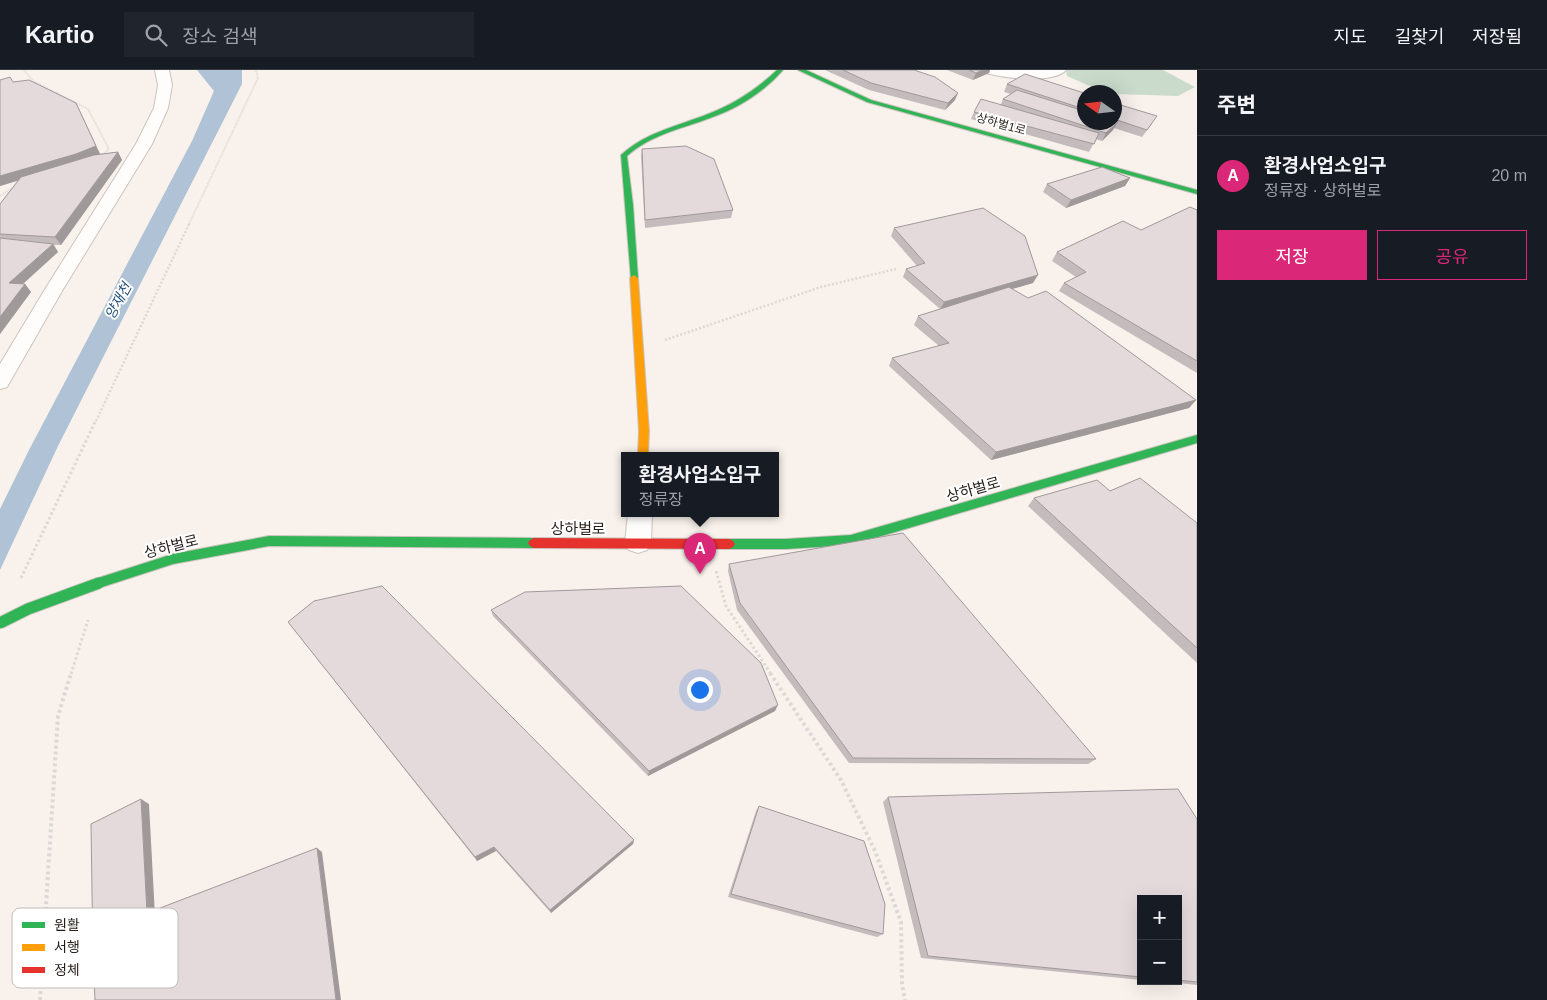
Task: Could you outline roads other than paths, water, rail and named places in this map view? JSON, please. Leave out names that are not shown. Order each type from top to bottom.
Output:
[{"type":"street","points":[[0,382],[53,291],[144,144],[161,108],[165,85],[162,70]]},
{"type":"street","points":[[643,452],[644,431],[639,348],[624,156],[630,147],[641,140],[712,116],[750,98],[780,70]]},
{"type":"street","name":"상하벌1로","points":[[801,70],[869,101],[1197,192]]},
{"type":"street","points":[[991,70],[1013,76],[1029,76],[1059,70]]},
{"type":"street","name":"상하벌로","points":[[0,623],[28,609],[173,559],[269,541],[786,544],[851,540],[1197,439]]},
{"type":"street","points":[[638,543],[640,517]]},
{"type":"water","name":"양재천","points":[[197,70],[242,70],[242,84],[58,446],[0,570],[0,509],[29,450],[192,141],[214,91]]},
{"type":"place","name":"환경사업소입구","points":[[700,574]]}]
